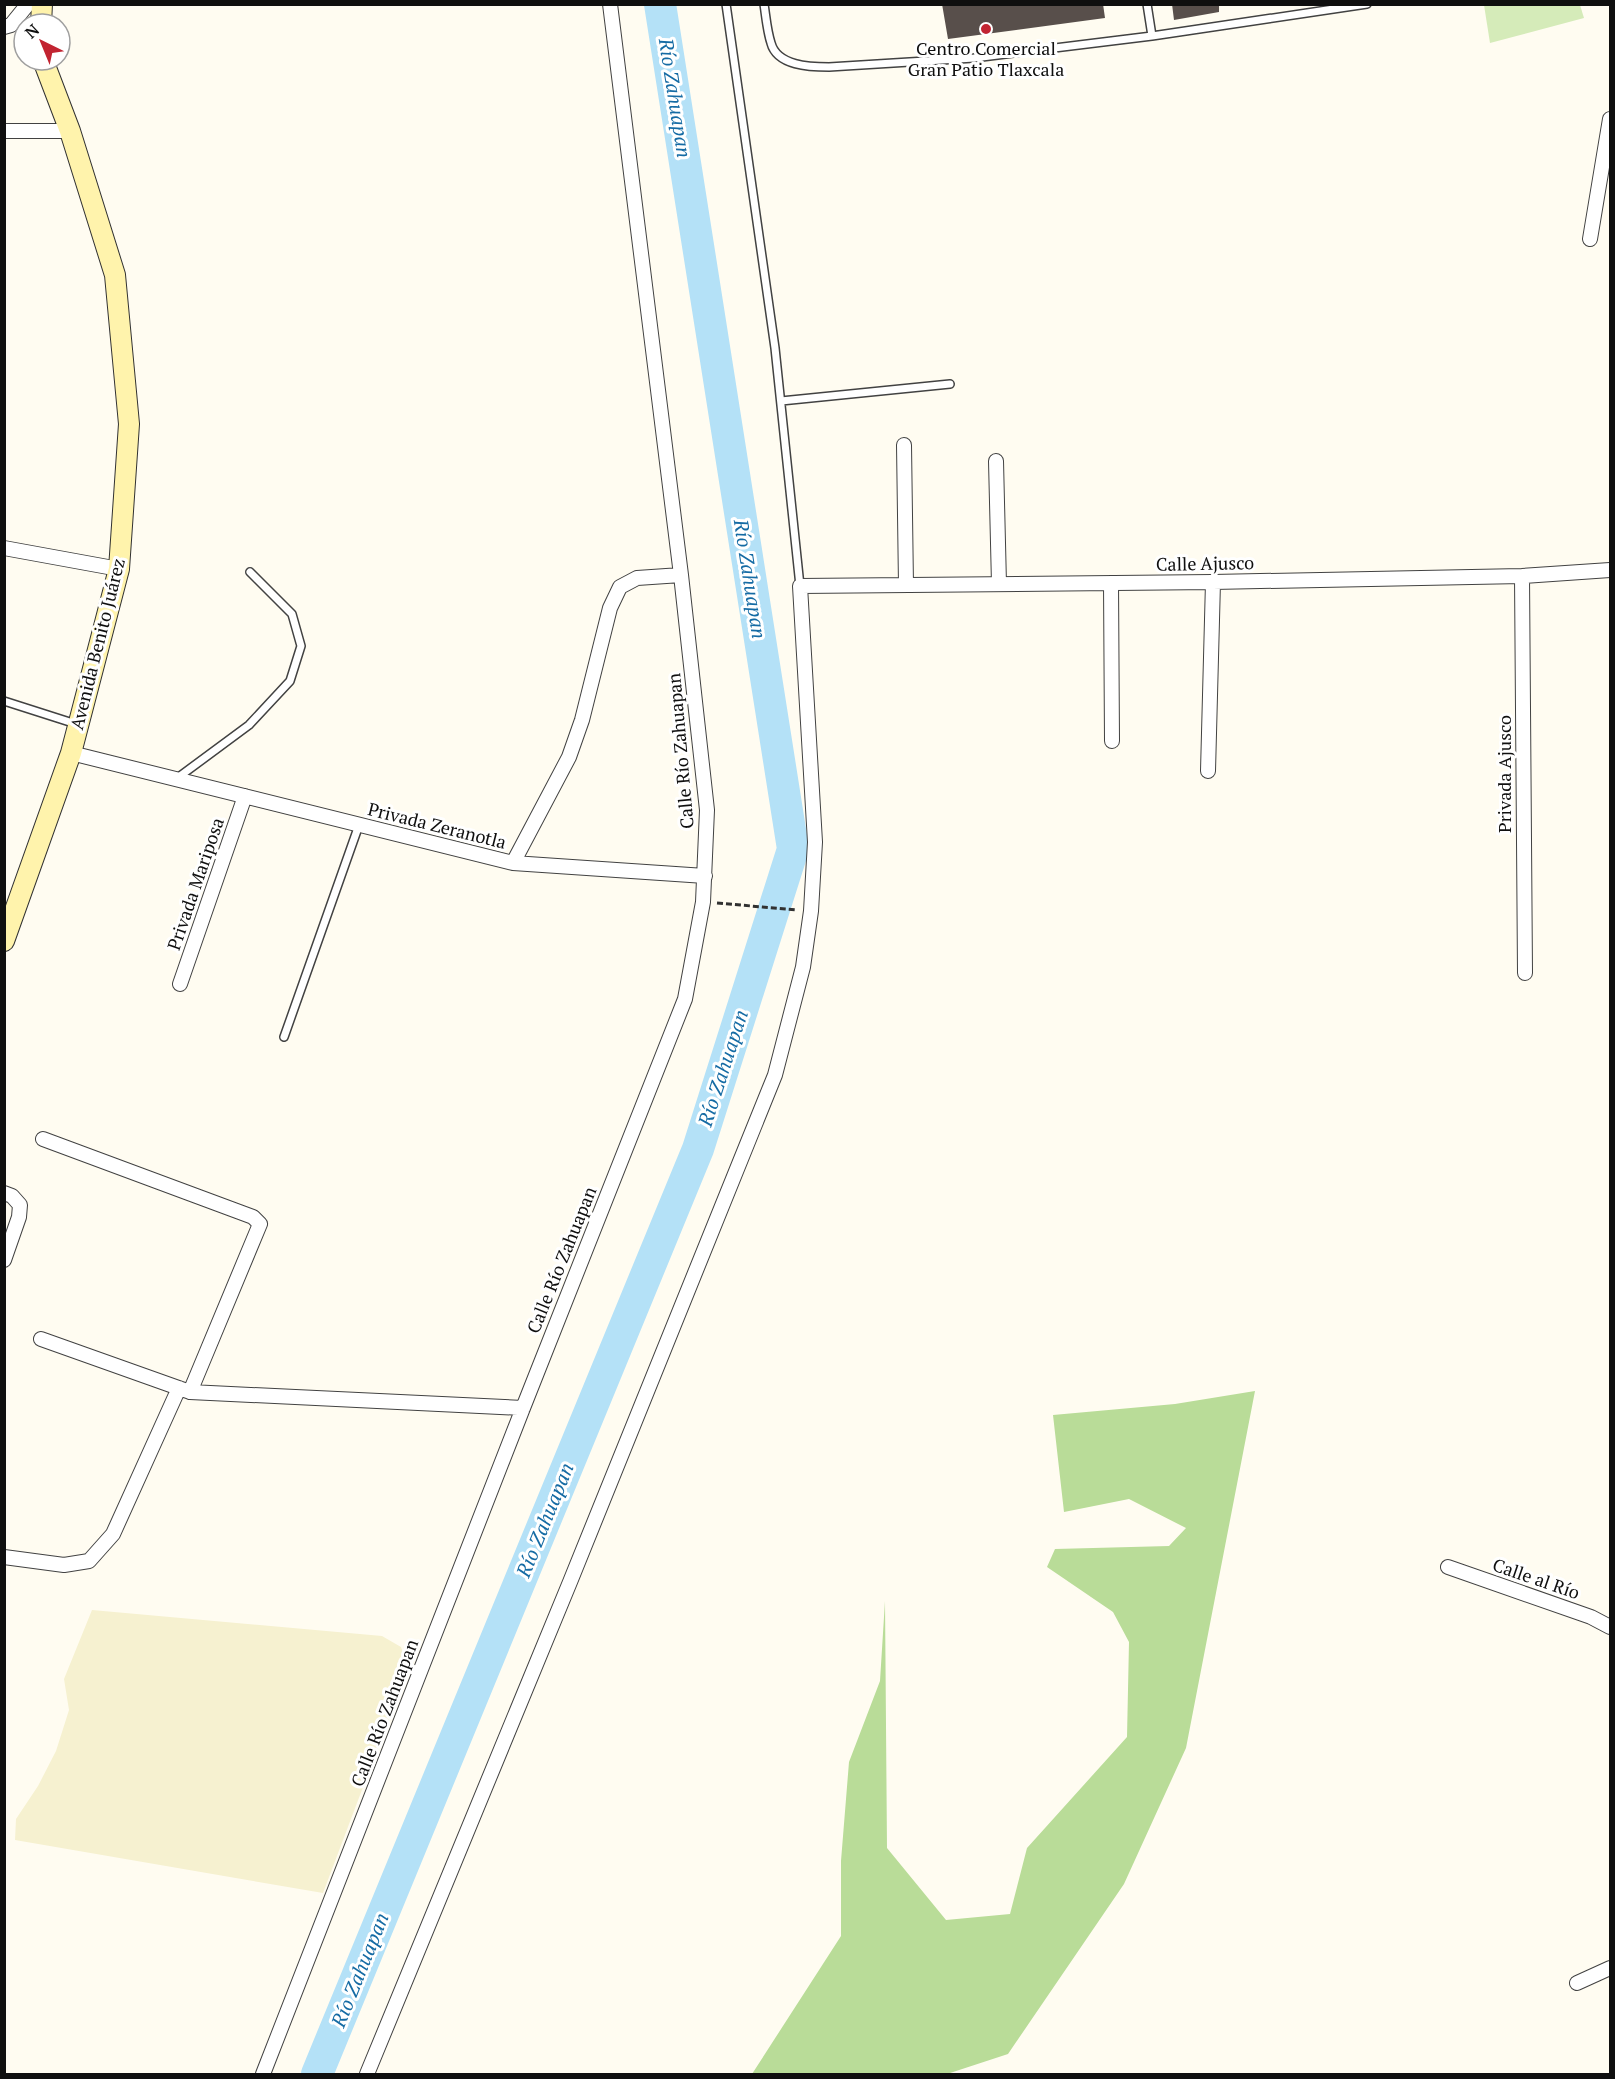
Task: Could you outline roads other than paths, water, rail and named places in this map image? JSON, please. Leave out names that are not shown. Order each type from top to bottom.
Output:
[{"type":"main road","name":"Avenida Benito Juárez","points":[[4,941],[71,753],[119,569],[129,424],[115,275],[70,131],[48,72]]},
{"type":"street","points":[[4,27],[11,25],[28,4]]},
{"type":"street","name":"Calle Río Zahuapan","points":[[263,2074],[685,999],[703,902],[707,810],[681,575],[610,4]]},
{"type":"street","points":[[1590,239],[1611,119]]},
{"type":"street","points":[[4,131],[70,131]]},
{"type":"street","points":[[904,445],[906,585]]},
{"type":"street","points":[[996,461],[999,584]]},
{"type":"street","points":[[4,548],[119,569]]},
{"type":"street","name":"Calle Ajusco","points":[[800,586],[1522,576],[1611,570]]},
{"type":"street","name":"Privada Zeranotla","points":[[71,753],[513,863],[568,757],[582,720],[610,608],[620,587],[637,578],[681,575]]},
{"type":"street","name":"Privada Ajusco","points":[[1522,576],[1525,973]]},
{"type":"street","points":[[1208,771],[1213,582]]},
{"type":"street","points":[[1111,583],[1112,741]]},
{"type":"street","points":[[367,2074],[566,1593],[775,1075],[803,967],[811,911],[815,842],[800,586]]},
{"type":"street","name":"Privada Mariposa","points":[[180,984],[245,796]]},
{"type":"street","points":[[513,863],[705,876]]},
{"type":"street","points":[[4,1557],[64,1565],[89,1561],[113,1534],[184,1390],[260,1224],[254,1217],[43,1138]]},
{"type":"street","points":[[4,1193],[12,1196],[20,1205],[19,1217],[4,1260]]},
{"type":"street","points":[[41,1339],[184,1390],[523,1408]]},
{"type":"street","name":"Calle al Río","points":[[1448,1567],[1591,1617],[1611,1627]]},
{"type":"street","points":[[1577,1983],[1611,1968]]},
{"type":"lane","points":[[726,4],[775,348],[800,586]]},
{"type":"lane","points":[[764,4],[771,46],[787,62],[807,67],[974,58],[1152,36],[1367,4]]},
{"type":"lane","points":[[1147,4],[1152,36]]},
{"type":"lane","points":[[781,401],[950,384]]},
{"type":"lane","points":[[176,779],[249,725],[290,681],[300,646],[292,614],[250,572]]},
{"type":"lane","points":[[4,701],[78,725]]},
{"type":"lane","points":[[284,1036],[358,825]]},
{"type":"waterway","name":"Río Zahuapan","points":[[317,2074],[698,1149],[793,849],[660,4]]},
{"type":"place","name":"Centro Comercial Gran Patio Tlaxcala","points":[[986,29]]}]
